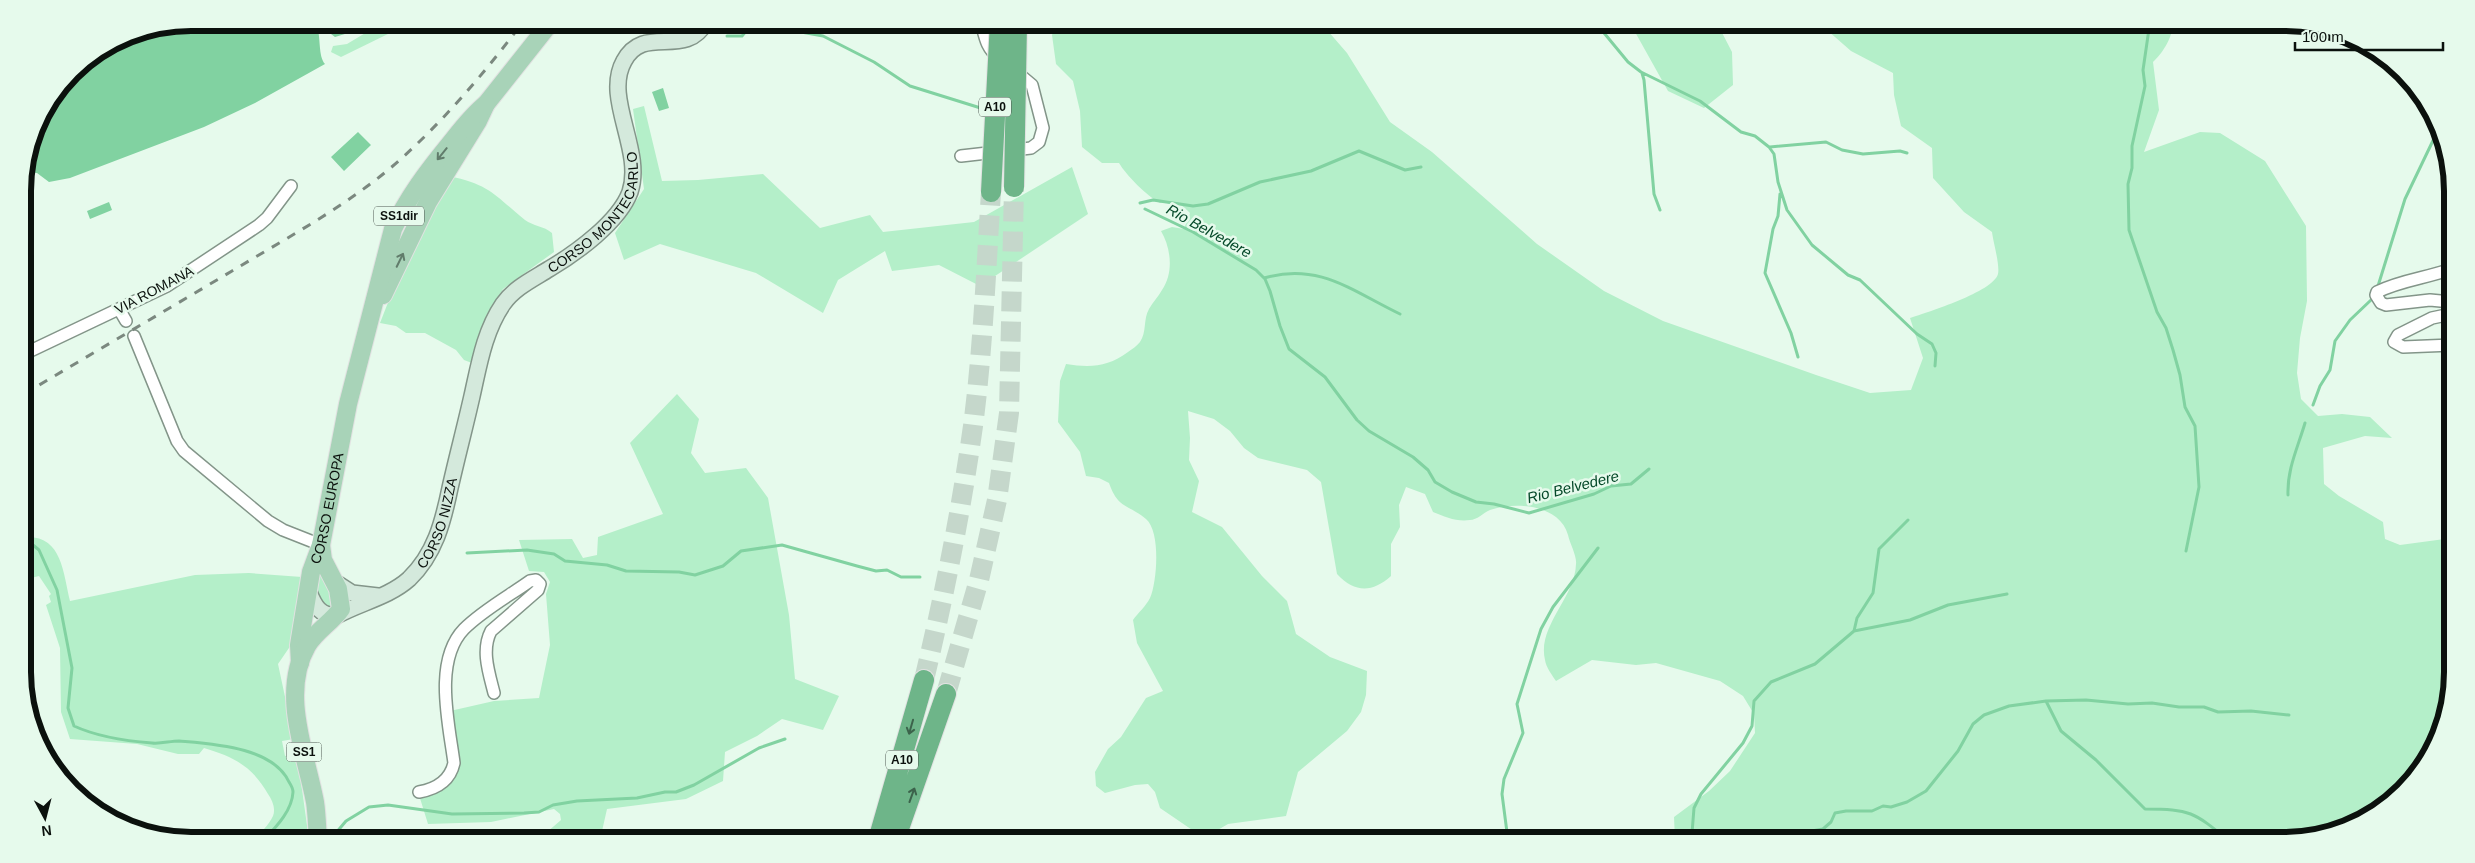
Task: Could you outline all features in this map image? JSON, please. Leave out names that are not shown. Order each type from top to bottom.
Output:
[{"type":"highway","name":"A10","points":[[990,192],[1011,31]]},
{"type":"highway","name":"A10","points":[[1012,31],[1014,187]]},
{"type":"highway","name":"A10","points":[[880,832],[924,680]]},
{"type":"highway","name":"A10","points":[[898,832],[946,694]]},
{"type":"main road","name":"CORSO EUROPA","points":[[300,664],[299,645],[317,540],[360,353],[393,229],[412,192],[471,116],[486,104],[544,31]]},
{"type":"main road","name":"CORSO MONTECARLO","points":[[464,431],[484,343],[506,299],[518,288],[557,264],[583,245],[612,220],[626,200],[633,173],[619,89],[619,74],[625,59],[632,50],[646,42],[680,42],[690,39],[701,31]]},
{"type":"main road","name":"CORSO EUROPA","points":[[360,353],[384,294],[428,202],[478,121],[486,104]]},
{"type":"main road","points":[[412,192],[424,191],[428,202]]},
{"type":"main road","name":"CORSO NIZZA","points":[[382,595],[408,580],[421,565],[434,544],[444,518],[464,431]]},
{"type":"main road","name":"SS1dir","points":[[317,540],[323,560],[335,582],[341,605],[336,616]]},
{"type":"main road","points":[[335,582],[352,593],[361,596],[382,595]]},
{"type":"main road","points":[[309,592],[317,609],[325,616],[336,616]]},
{"type":"main road","name":"SS1","points":[[317,832],[315,804],[298,717],[296,688],[300,664],[313,638],[336,616],[382,595]]},
{"type":"street","points":[[961,156],[1031,148],[1042,135],[1044,128],[1032,84],[991,52],[984,31]]},
{"type":"street","name":"VIA ROMANA","points":[[32,350],[186,276],[259,225],[267,218],[291,186]]},
{"type":"street","points":[[2444,271],[2403,282],[2377,292],[2376,295],[2380,303],[2386,305],[2430,300],[2444,301]]},
{"type":"street","points":[[119,309],[126,321]]},
{"type":"street","points":[[2444,316],[2432,318],[2394,338],[2397,345],[2403,347],[2444,345]]},
{"type":"street","points":[[134,336],[177,440],[184,451],[268,521],[283,530],[317,540]]},
{"type":"street","points":[[419,792],[436,787],[452,773],[454,763],[445,696],[451,652],[457,638],[473,621],[530,581],[536,580],[540,584],[538,590],[490,631],[487,639],[486,654],[494,693]]},
{"type":"shaded area","points":[[191,31],[318,31],[320,52],[325,64],[255,103],[204,127],[70,178],[49,182],[37,173],[33,173],[37,150],[43,130],[53,111],[78,78],[111,53],[140,40],[170,33]]},
{"type":"shaded area","points":[[331,31],[355,31],[335,37],[331,34]]},
{"type":"shaded area","points":[[369,31],[390,31],[390,33],[341,57],[331,52],[333,46],[347,44]]},
{"type":"shaded area","points":[[1054,31],[1328,31],[1347,53],[1390,122],[1432,152],[1537,244],[1604,291],[1663,321],[1870,393],[1911,390],[1923,358],[1910,318],[1985,288],[1994,281],[1998,274],[1998,265],[1992,232],[1964,212],[1933,178],[1932,148],[1901,126],[1894,95],[1893,73],[1851,51],[1828,31],[2171,31],[2167,44],[2153,62],[2159,110],[2144,152],[2200,132],[2220,133],[2265,161],[2306,226],[2307,301],[2300,338],[2297,373],[2301,399],[2318,416],[2342,414],[2370,417],[2392,438],[2365,436],[2323,448],[2324,484],[2339,496],[2383,522],[2385,539],[2400,545],[2444,539],[2444,672],[2441,703],[2427,742],[2411,769],[2381,799],[2345,820],[2315,829],[2294,831],[1675,831],[1674,817],[1709,791],[1730,771],[1755,733],[1754,714],[1743,696],[1720,681],[1656,663],[1636,665],[1592,660],[1556,681],[1546,663],[1544,648],[1546,635],[1570,589],[1576,561],[1568,535],[1556,517],[1536,508],[1512,506],[1490,510],[1473,520],[1456,520],[1433,512],[1425,494],[1406,487],[1399,505],[1400,527],[1391,544],[1391,576],[1377,586],[1370,588],[1350,585],[1337,574],[1321,482],[1307,470],[1258,458],[1244,448],[1230,431],[1214,419],[1188,411],[1189,460],[1199,481],[1192,512],[1222,527],[1262,576],[1287,601],[1296,634],[1330,657],[1367,671],[1366,695],[1361,712],[1347,731],[1298,772],[1286,816],[1228,824],[1215,832],[1195,832],[1160,808],[1155,792],[1148,784],[1135,785],[1105,793],[1096,786],[1095,772],[1108,749],[1121,737],[1146,698],[1163,691],[1137,643],[1133,620],[1150,598],[1156,569],[1156,545],[1151,525],[1146,519],[1120,502],[1109,483],[1099,478],[1086,476],[1080,452],[1058,422],[1060,381],[1066,364],[1091,366],[1113,361],[1140,342],[1144,334],[1147,313],[1166,283],[1170,268],[1169,253],[1161,231],[1172,227],[1184,229],[1190,213],[1176,203],[1160,203],[1137,185],[1119,163],[1102,163],[1082,147],[1080,111],[1073,81],[1056,64],[1052,35]]},
{"type":"shaded area","points":[[1634,31],[1721,31],[1732,52],[1733,85],[1704,108],[1668,91]]},
{"type":"shaded area","points":[[663,88],[669,108],[659,111],[652,92]]},
{"type":"shaded area","points":[[644,106],[662,181],[763,174],[820,228],[870,215],[883,232],[974,222],[1072,167],[1088,214],[980,286],[939,265],[892,271],[885,251],[838,280],[823,313],[756,273],[660,244],[624,260],[615,233],[644,189],[633,109]]},
{"type":"shaded area","points":[[358,132],[371,145],[344,171],[331,157]]},
{"type":"shaded area","points":[[449,176],[483,187],[531,224],[552,233],[554,252],[503,289],[489,312],[472,363],[464,360],[456,350],[425,333],[406,333],[396,326],[380,323],[389,300]]},
{"type":"shaded area","points":[[109,202],[112,210],[90,219],[87,211]]},
{"type":"shaded area","points":[[677,394],[699,419],[691,453],[705,473],[746,468],[768,498],[789,615],[795,679],[839,696],[823,730],[782,719],[757,736],[725,752],[723,781],[686,799],[607,809],[602,832],[547,832],[561,820],[560,814],[554,809],[491,822],[428,824],[419,795],[446,779],[453,757],[450,711],[494,701],[539,698],[550,645],[546,594],[550,582],[544,572],[529,571],[519,540],[572,539],[583,558],[597,555],[598,537],[663,514],[630,443]]},
{"type":"shaded area","points":[[31,538],[47,542],[59,557],[70,601],[195,575],[249,573],[302,577],[291,645],[278,664],[294,739],[282,741],[285,756],[293,754],[298,760],[308,832],[261,832],[274,813],[273,804],[262,784],[249,770],[224,755],[204,748],[199,754],[178,754],[137,744],[70,739],[61,712],[60,648],[46,605],[51,602],[49,596],[51,594],[39,576],[31,578]]},
{"type":"shaded area","points":[[318,569],[336,604],[327,611],[315,591]]},
{"type":"waterway","name":"Rio Belvedere","points":[[727,36],[742,36],[746,31]]},
{"type":"waterway","name":"Rio Belvedere","points":[[798,31],[823,36],[874,62],[910,86],[987,110]]},
{"type":"waterway","points":[[1602,31],[1628,62],[1641,72],[1700,101],[1741,132],[1755,136],[1769,147],[1774,154],[1778,182],[1787,210],[1812,245],[1848,275],[1860,280],[1917,334],[1932,344],[1936,353],[1935,366]]},
{"type":"waterway","points":[[2149,31],[2143,70],[2145,86],[2132,146],[2132,168],[2128,184],[2129,230],[2157,312],[2166,328],[2180,375],[2185,407],[2195,426],[2199,487],[2186,551]]},
{"type":"waterway","points":[[1642,73],[1654,194],[1660,210]]},
{"type":"waterway","points":[[2378,286],[2405,199],[2434,138]]},
{"type":"waterway","points":[[1770,147],[1826,142],[1842,150],[1863,154],[1900,151],[1907,153]]},
{"type":"waterway","points":[[1140,203],[1153,200],[1193,206],[1208,204],[1260,182],[1311,171],[1359,151],[1405,170],[1421,167]]},
{"type":"waterway","points":[[1780,194],[1778,216],[1773,229],[1765,273],[1791,333],[1798,357]]},
{"type":"waterway","name":"Rio Belvedere","points":[[1145,209],[1193,232],[1256,270],[1265,279],[1289,349],[1325,377],[1357,420],[1369,431],[1413,457],[1428,470],[1435,482],[1452,492],[1476,502],[1494,504],[1529,513],[1594,494],[1611,486],[1631,484],[1649,469]]},
{"type":"waterway","points":[[1264,278],[1284,274],[1319,276],[1350,288],[1400,314]]},
{"type":"waterway","points":[[2313,405],[2320,386],[2330,370],[2335,341],[2350,320],[2371,300]]},
{"type":"waterway","points":[[2288,495],[2291,467],[2305,423]]},
{"type":"waterway","points":[[1854,631],[1857,618],[1873,593],[1879,549],[1908,520]]},
{"type":"waterway","points":[[31,545],[39,550],[57,590],[72,668],[68,708],[74,726],[102,736],[132,741],[155,743],[179,741],[225,746],[256,754],[270,761],[281,770],[293,792],[287,812],[271,832]]},
{"type":"waterway","points":[[467,553],[527,550],[554,554],[565,561],[607,565],[626,571],[679,572],[695,575],[723,566],[741,551],[782,545],[876,571],[887,570],[901,577],[920,577]]},
{"type":"waterway","points":[[1507,831],[1502,794],[1504,779],[1523,733],[1517,704],[1541,629],[1553,607],[1598,548]]},
{"type":"waterway","points":[[1692,831],[1694,808],[1701,794],[1743,743],[1752,726],[1754,701],[1771,682],[1815,664],[1854,631],[1910,620],[1948,605],[2007,594]]},
{"type":"waterway","points":[[1810,831],[1823,829],[1831,822],[1835,813],[1872,811],[1883,806],[1891,807],[1907,802],[1926,791],[1958,751],[1973,724],[1984,715],[2009,706],[2046,701],[2086,700],[2128,704],[2152,703],[2179,707],[2204,707],[2218,712],[2251,711],[2289,715]]},
{"type":"waterway","points":[[2046,701],[2061,731],[2096,760],[2145,809],[2182,811],[2199,818],[2217,831]]},
{"type":"waterway","points":[[337,832],[346,821],[369,807],[388,805],[452,814],[524,813],[539,812],[553,805],[577,801],[637,798],[665,792],[676,792],[694,785],[759,748],[785,739]]},
{"type":"tunnel","points":[[946,694],[979,580],[997,500],[1009,413],[1014,187]]},
{"type":"tunnel","points":[[924,680],[951,554],[973,426],[982,339],[991,192]]},
{"type":"railway","points":[[32,390],[298,232],[362,190],[402,158],[435,126],[480,76],[516,31]]}]
